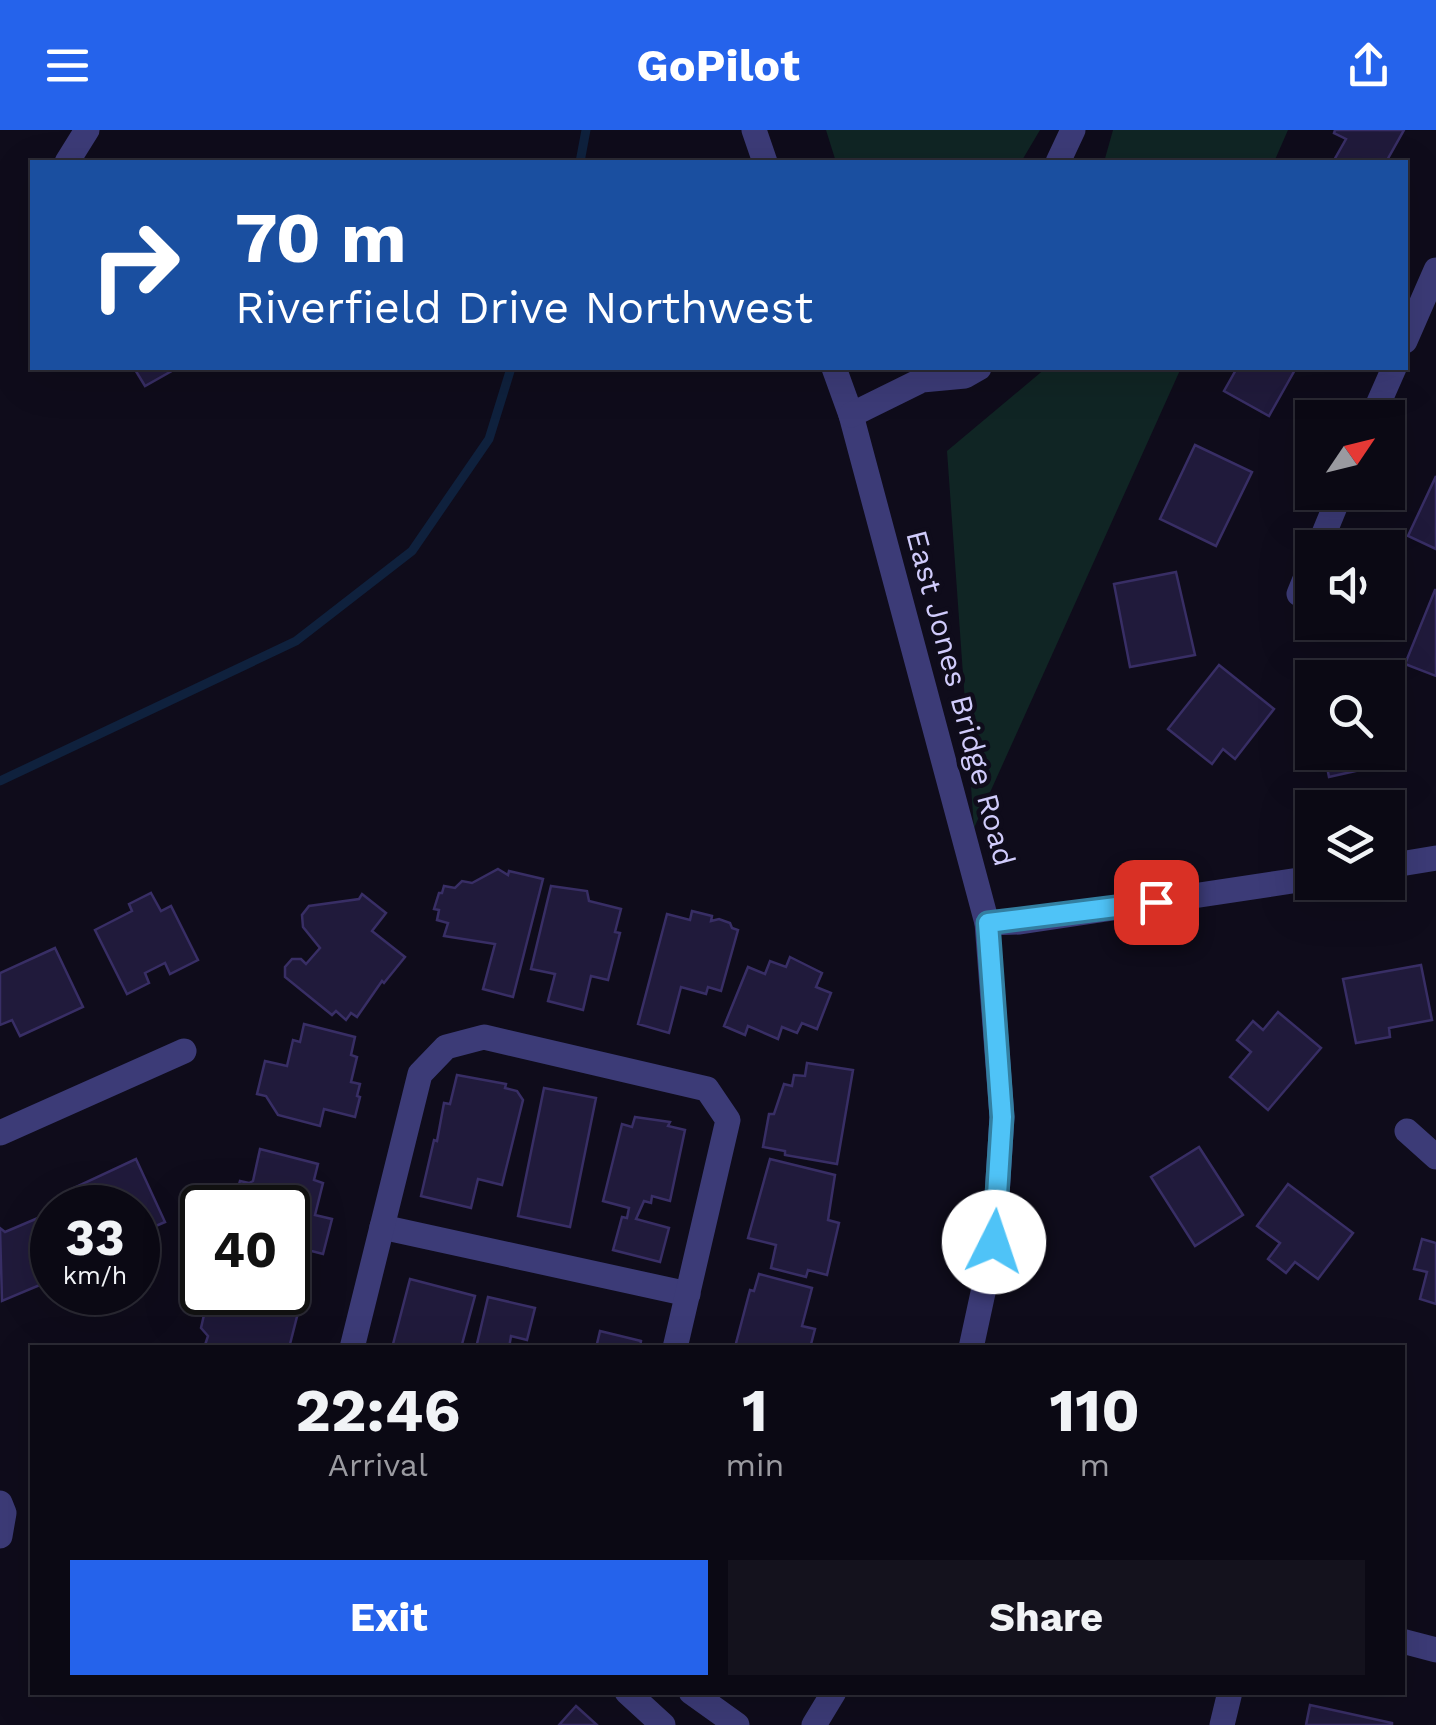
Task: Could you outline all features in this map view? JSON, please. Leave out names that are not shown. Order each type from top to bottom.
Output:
[{"type":"street","points":[[68,160],[87,130]]},
{"type":"street","points":[[754,130],[764,160]]},
{"type":"street","points":[[1059,160],[1073,130]]},
{"type":"street","points":[[1408,334],[1436,270]]},
{"type":"street","name":"East Jones Bridge Road","points":[[835,370],[851,415],[988,923],[1002,1117],[994,1242],[972,1345]]},
{"type":"street","points":[[851,415],[925,374],[965,376],[976,370]]},
{"type":"street","points":[[1380,400],[1393,370]]},
{"type":"street","points":[[1405,863],[1436,858]]},
{"type":"street","points":[[988,923],[1295,881]]},
{"type":"street","points":[[353,1345],[420,1074],[446,1047],[484,1037],[708,1089],[728,1120],[677,1345]]},
{"type":"street","points":[[0,1133],[184,1051]]},
{"type":"street","points":[[1407,1131],[1436,1157]]},
{"type":"street","points":[[382,1227],[688,1294]]},
{"type":"street","points":[[0,1503],[4,1513],[0,1536]]},
{"type":"street","points":[[1405,1642],[1436,1650]]},
{"type":"street","points":[[629,1695],[664,1725]]},
{"type":"street","points":[[694,1695],[737,1725]]},
{"type":"street","points":[[814,1725],[832,1695]]},
{"type":"street","points":[[1222,1725],[1229,1695]]},
{"type":"green space","points":[[826,130],[1040,130],[1022,160],[835,160]]},
{"type":"green space","points":[[1113,130],[1288,130],[1275,160],[1105,160]]},
{"type":"green space","points":[[1044,370],[1180,370],[974,828],[947,451]]},
{"type":"building","points":[[1404,130],[1387,160],[1334,160],[1346,139],[1334,133]]},
{"type":"building","points":[[135,370],[173,370],[145,386]]},
{"type":"building","points":[[1236,370],[1295,370],[1269,416],[1224,391]]},
{"type":"building","points":[[1195,445],[1252,472],[1216,546],[1160,519]]},
{"type":"building","points":[[1436,476],[1436,549],[1408,536]]},
{"type":"building","points":[[1176,572],[1195,655],[1130,667],[1114,584]]},
{"type":"building","points":[[1435,590],[1436,590],[1436,676],[1405,664]]},
{"type":"building","points":[[1219,665],[1274,709],[1235,759],[1223,749],[1212,764],[1168,729]]},
{"type":"building","points":[[1328,770],[1360,770],[1329,777]]},
{"type":"building","points":[[498,869],[508,875],[509,871],[543,879],[513,997],[483,989],[495,944],[444,936],[448,923],[437,920],[439,910],[434,909],[444,886],[455,888],[462,881],[472,883]]},
{"type":"building","points":[[551,886],[587,891],[589,901],[621,909],[615,932],[620,933],[608,980],[591,976],[583,1010],[548,1001],[555,974],[531,969]]},
{"type":"building","points":[[151,893],[161,911],[171,906],[198,960],[170,974],[165,963],[145,973],[149,983],[127,994],[95,930],[132,911],[129,904]]},
{"type":"building","points":[[362,894],[386,913],[372,931],[405,957],[357,1017],[351,1013],[346,1020],[336,1011],[332,1015],[285,977],[285,967],[292,959],[301,959],[306,964],[320,948],[303,927],[302,915],[309,906],[359,899]]},
{"type":"building","points":[[692,911],[712,916],[711,921],[730,923],[738,930],[721,991],[708,987],[706,994],[681,987],[669,1033],[638,1024],[667,914],[690,920]]},
{"type":"building","points":[[55,948],[83,1007],[20,1036],[12,1020],[0,1025],[0,973]]},
{"type":"building","points":[[790,957],[822,973],[816,987],[831,993],[817,1029],[802,1023],[797,1033],[782,1027],[778,1039],[748,1026],[745,1035],[724,1026],[748,967],[765,974],[770,961],[786,967]]},
{"type":"building","points":[[1421,965],[1432,1020],[1389,1028],[1390,1037],[1356,1043],[1343,979]]},
{"type":"building","points":[[1278,1012],[1321,1048],[1268,1110],[1230,1077],[1251,1052],[1237,1040],[1253,1021],[1263,1030]]},
{"type":"building","points":[[304,1024],[355,1037],[351,1055],[357,1057],[351,1082],[360,1084],[360,1097],[355,1117],[324,1109],[320,1126],[278,1115],[266,1096],[257,1094],[265,1061],[287,1066],[293,1040],[300,1042]]},
{"type":"building","points":[[807,1063],[853,1070],[837,1164],[763,1147],[769,1114],[774,1114],[784,1084],[792,1086],[794,1075],[805,1076]]},
{"type":"building","points":[[457,1075],[506,1084],[505,1088],[517,1091],[523,1100],[502,1185],[478,1179],[471,1208],[421,1196],[444,1103],[450,1104]]},
{"type":"building","points":[[544,1088],[596,1098],[570,1227],[518,1216]]},
{"type":"building","points":[[635,1117],[670,1122],[668,1126],[685,1130],[670,1201],[652,1196],[651,1203],[644,1201],[636,1219],[669,1228],[660,1262],[613,1250],[622,1217],[627,1218],[629,1208],[603,1201],[622,1124],[632,1127]]},
{"type":"building","points":[[1199,1147],[1243,1215],[1195,1246],[1151,1177]]},
{"type":"building","points":[[260,1149],[318,1164],[314,1180],[323,1183],[315,1215],[332,1219],[323,1254],[310,1251],[310,1185],[239,1185],[240,1181],[253,1181]]},
{"type":"building","points":[[136,1159],[148,1185],[80,1185]]},
{"type":"building","points":[[770,1159],[835,1175],[828,1220],[839,1223],[827,1275],[808,1270],[806,1277],[771,1268],[776,1245],[748,1238]]},
{"type":"building","points":[[1288,1184],[1353,1233],[1318,1279],[1295,1262],[1286,1273],[1268,1259],[1280,1243],[1257,1226]]},
{"type":"building","points":[[30,1221],[30,1289],[2,1301],[0,1228],[5,1232]]},
{"type":"building","points":[[1422,1239],[1436,1243],[1436,1304],[1420,1299],[1427,1272],[1414,1269]]},
{"type":"building","points":[[759,1274],[812,1288],[802,1326],[815,1329],[811,1345],[736,1345],[750,1290],[754,1291]]},
{"type":"building","points":[[410,1279],[475,1296],[462,1345],[393,1345]]},
{"type":"building","points":[[488,1297],[535,1308],[527,1340],[511,1336],[510,1345],[477,1345]]},
{"type":"building","points":[[204,1315],[297,1315],[290,1345],[205,1345],[208,1336],[201,1328]]},
{"type":"building","points":[[600,1331],[641,1341],[640,1345],[597,1345]]},
{"type":"building","points":[[1310,1705],[1392,1723],[1392,1725],[1306,1725]]},
{"type":"building","points":[[576,1706],[597,1725],[559,1725]]},
{"type":"waterway","points":[[580,160],[586,130]]},
{"type":"waterway","points":[[0,781],[296,641],[412,551],[489,439],[510,370]]},
{"type":"route","points":[[994,1242],[1002,1117],[988,923],[1156,902]]}]
